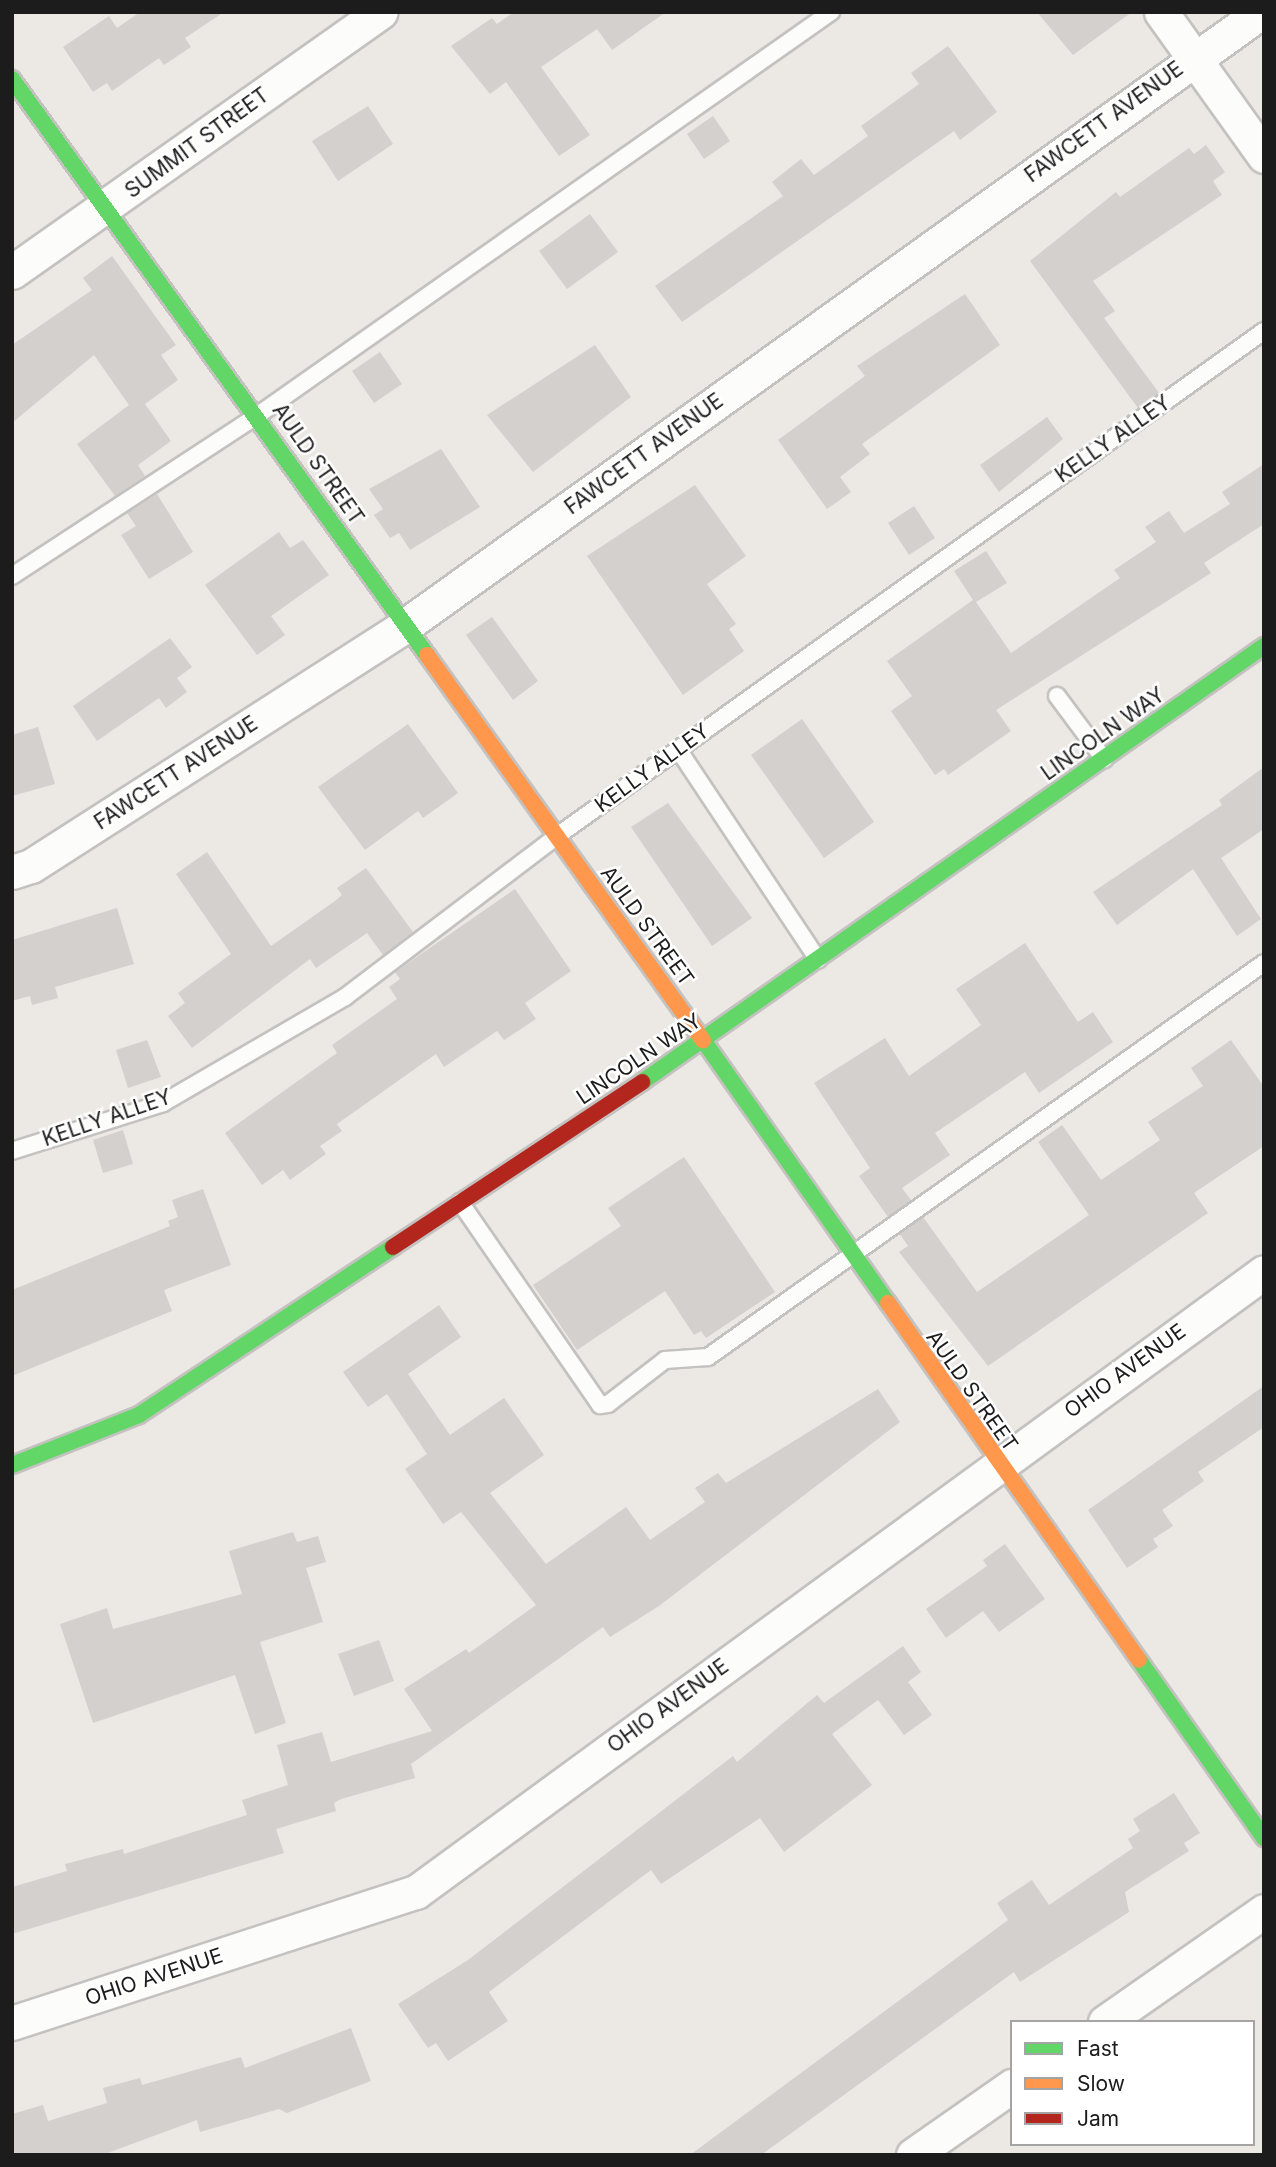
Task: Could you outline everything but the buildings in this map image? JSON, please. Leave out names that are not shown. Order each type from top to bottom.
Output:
[{"type":"street","name":"SUMMIT STREET","points":[[12,272],[380,12]]},
{"type":"street","points":[[1161,12],[1264,156]]},
{"type":"street","name":"FAWCETT AVENUE","points":[[12,872],[31,866],[406,625],[1193,58],[1261,12]]},
{"type":"street","name":"AULD STREET","points":[[12,79],[109,206],[704,1041],[997,1463],[1264,1838]]},
{"type":"street","name":"LINCOLN WAY","points":[[12,1465],[139,1415],[704,1041],[1264,646]]},
{"type":"street","name":"OHIO AVENUE","points":[[12,2023],[416,1892],[997,1463],[1264,1272]]},
{"type":"street","points":[[1108,2020],[1264,1912]]},
{"type":"street","points":[[913,2155],[1010,2087]]},
{"type":"lane","points":[[12,576],[258,415],[831,12]]},
{"type":"lane","name":"KELLY ALLEY","points":[[12,1151],[163,1103],[345,997],[556,836],[1264,331]]},
{"type":"lane","points":[[1057,696],[1104,759]]},
{"type":"lane","points":[[678,749],[819,960]]},
{"type":"lane","points":[[460,1202],[600,1405],[665,1360],[708,1357],[1264,963]]},
{"type":"traffic: fast","points":[[12,79],[427,655]]},
{"type":"traffic: fast","points":[[642,1082],[1264,646]]},
{"type":"traffic: fast","points":[[703,1040],[888,1303]]},
{"type":"traffic: fast","points":[[12,1465],[139,1415],[393,1247]]},
{"type":"traffic: fast","points":[[1139,1660],[1264,1838]]},
{"type":"traffic: slow","points":[[427,655],[703,1040]]},
{"type":"traffic: slow","points":[[888,1303],[1139,1660]]},
{"type":"traffic: jam","points":[[393,1247],[642,1082]]}]
